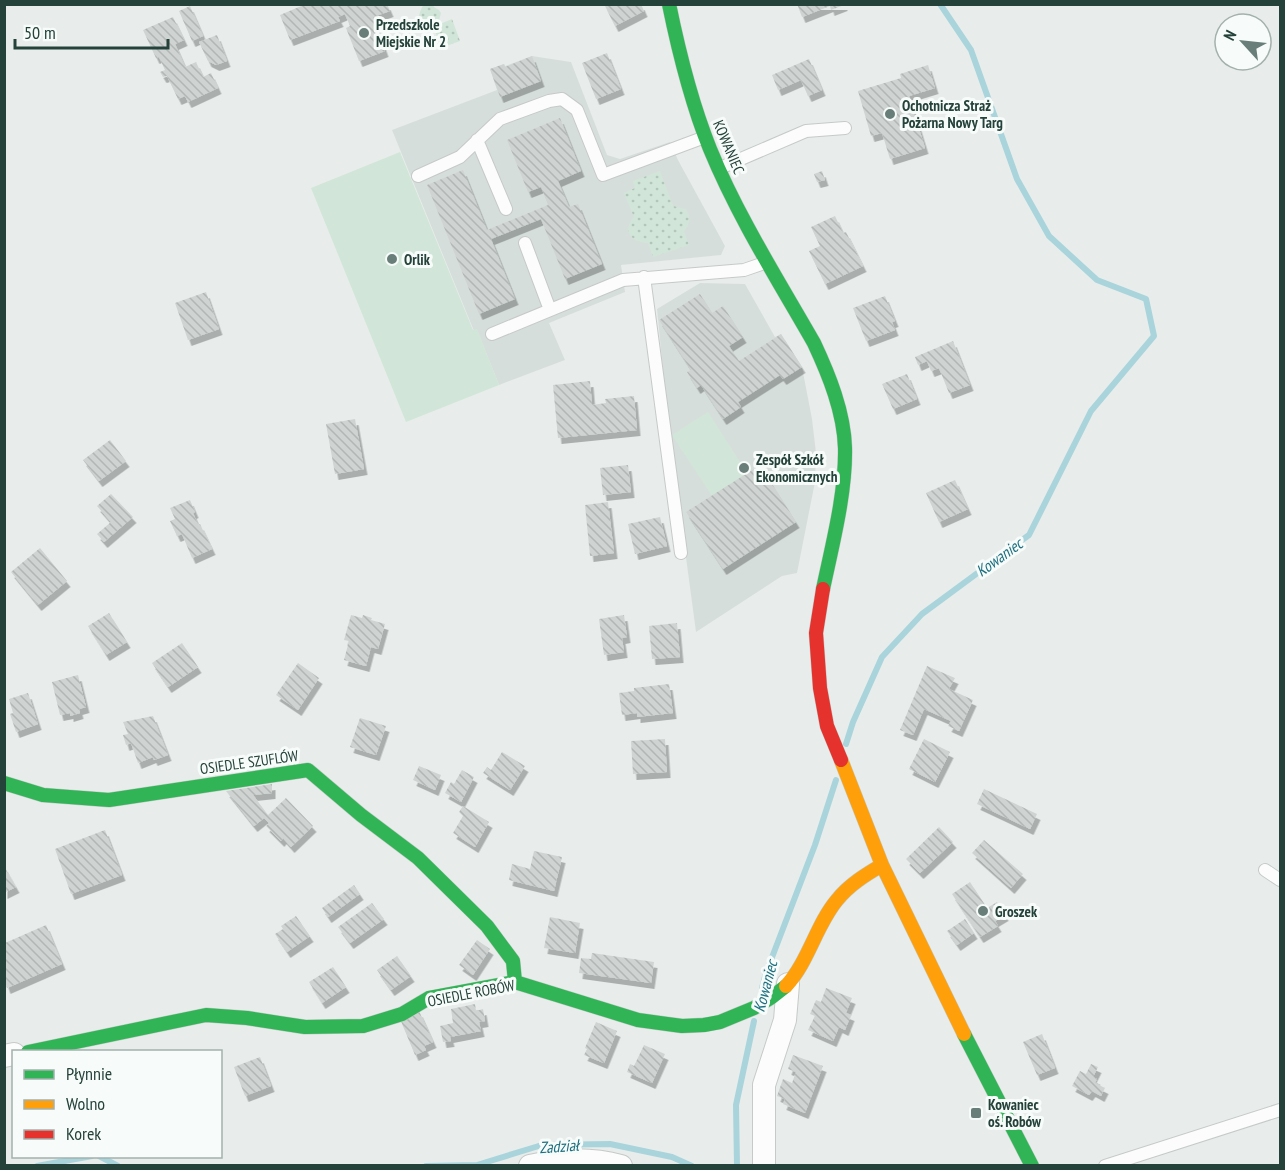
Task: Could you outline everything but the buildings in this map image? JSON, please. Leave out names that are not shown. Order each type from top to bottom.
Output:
[{"type":"street","name":"KOWANIEC","points":[[669,4],[687,84],[719,169],[822,360],[837,401],[845,449],[842,487],[816,633],[820,688],[827,726],[882,865],[962,1030],[1032,1166]]},
{"type":"street","name":"OSIEDLE SZUFLÓW","points":[[4,783],[43,795],[109,801],[308,770],[361,815],[418,858],[487,926],[513,961],[515,982]]},
{"type":"street","name":"OSIEDLE ROBÓW","points":[[38,1050],[206,1015],[247,1018],[305,1027],[363,1026],[402,1014],[429,998],[515,982],[638,1020],[681,1026],[720,1022],[737,1016],[780,990],[806,957],[836,901],[859,879],[882,865]]},
{"type":"street","points":[[764,1166],[764,1085],[785,1020],[780,990]]},
{"type":"street","points":[[530,1166],[568,1160],[594,1161],[621,1166]]},
{"type":"lane","points":[[418,176],[460,157],[500,119],[549,101],[562,99],[577,110],[603,174],[706,137]]},
{"type":"lane","points":[[719,169],[806,131],[845,128]]},
{"type":"lane","points":[[477,140],[506,209]]},
{"type":"lane","points":[[525,243],[550,310]]},
{"type":"lane","points":[[492,334],[624,280],[744,270],[768,262]]},
{"type":"lane","points":[[644,277],[681,554]]},
{"type":"lane","points":[[1265,870],[1281,880]]},
{"type":"lane","points":[[1105,1166],[1281,1110]]},
{"type":"shaded area","points":[[532,56],[571,62],[607,155],[620,159],[670,142],[725,246],[721,255],[621,265],[625,292],[549,323],[565,360],[499,385],[477,330],[474,331],[392,130],[497,90],[490,69]]},
{"type":"shaded area","name":"Zespół Szkół Ekonomicznych","points":[[700,283],[745,284],[775,337],[781,334],[802,367],[816,453],[815,482],[797,573],[782,576],[696,632],[669,431],[657,309]]},
{"type":"green space","points":[[424,4],[433,5],[439,10],[440,24],[452,19],[460,41],[441,48],[434,28],[421,24],[419,17]]},
{"type":"green space","name":"Orlik","points":[[400,152],[473,330],[477,329],[499,385],[406,422],[311,188]]},
{"type":"green space","points":[[660,171],[673,206],[686,209],[688,212],[688,226],[684,231],[689,245],[653,257],[648,243],[637,241],[628,232],[630,222],[634,217],[624,193],[635,188],[633,181]]},
{"type":"green space","points":[[708,412],[747,473],[712,496],[672,435]]},
{"type":"waterway","name":"Kowaniec","points":[[846,744],[853,722],[882,657],[922,614],[1029,535],[1091,411],[1154,336],[1146,299],[1097,280],[1049,236],[1017,179],[971,50],[940,4]]},
{"type":"waterway","name":"Kowaniec","points":[[762,988],[815,845],[836,780]]},
{"type":"waterway","name":"Kowaniec","points":[[737,1166],[736,1105],[754,1021]]},
{"type":"waterway","name":"Zadział","points":[[426,1166],[477,1165],[542,1145],[610,1144],[672,1157],[692,1166]]},
{"type":"waterway","name":"Zadział","points":[[37,1166],[81,1158]]},
{"type":"waterway","name":"Zadział","points":[[103,1158],[118,1166]]},
{"type":"traffic: fast","points":[[669,4],[686,77],[710,149],[746,224],[814,343],[839,407],[844,434],[845,465],[838,519],[823,589]]},
{"type":"traffic: fast","points":[[4,783],[43,795],[109,800],[308,770],[361,815],[418,858],[487,926],[513,961],[515,982]]},
{"type":"traffic: fast","points":[[38,1050],[206,1015],[247,1018],[305,1027],[363,1026],[402,1014],[429,998],[515,982],[638,1020],[682,1026],[704,1025],[720,1022],[754,1008],[786,986]]},
{"type":"traffic: fast","points":[[964,1034],[1032,1166]]},
{"type":"traffic: slow","points":[[841,760],[882,865],[964,1034]]},
{"type":"traffic: slow","points":[[786,986],[801,966],[823,920],[837,900],[852,885],[882,865]]},
{"type":"traffic: jam","points":[[823,589],[816,633],[820,688],[827,726],[841,760]]},
{"type":"place","name":"Przedszkole Miejskie Nr 2","points":[[364,33]]},
{"type":"place","name":"Ochotnicza Straż Pożarna Nowy Targ","points":[[890,114]]},
{"type":"place","name":"Orlik","points":[[392,259]]},
{"type":"place","name":"Zespół Szkół Ekonomicznych","points":[[744,468]]},
{"type":"place","name":"Groszek","points":[[983,911]]},
{"type":"place","name":"Kowaniec oś. Robów","points":[[976,1113]]}]
